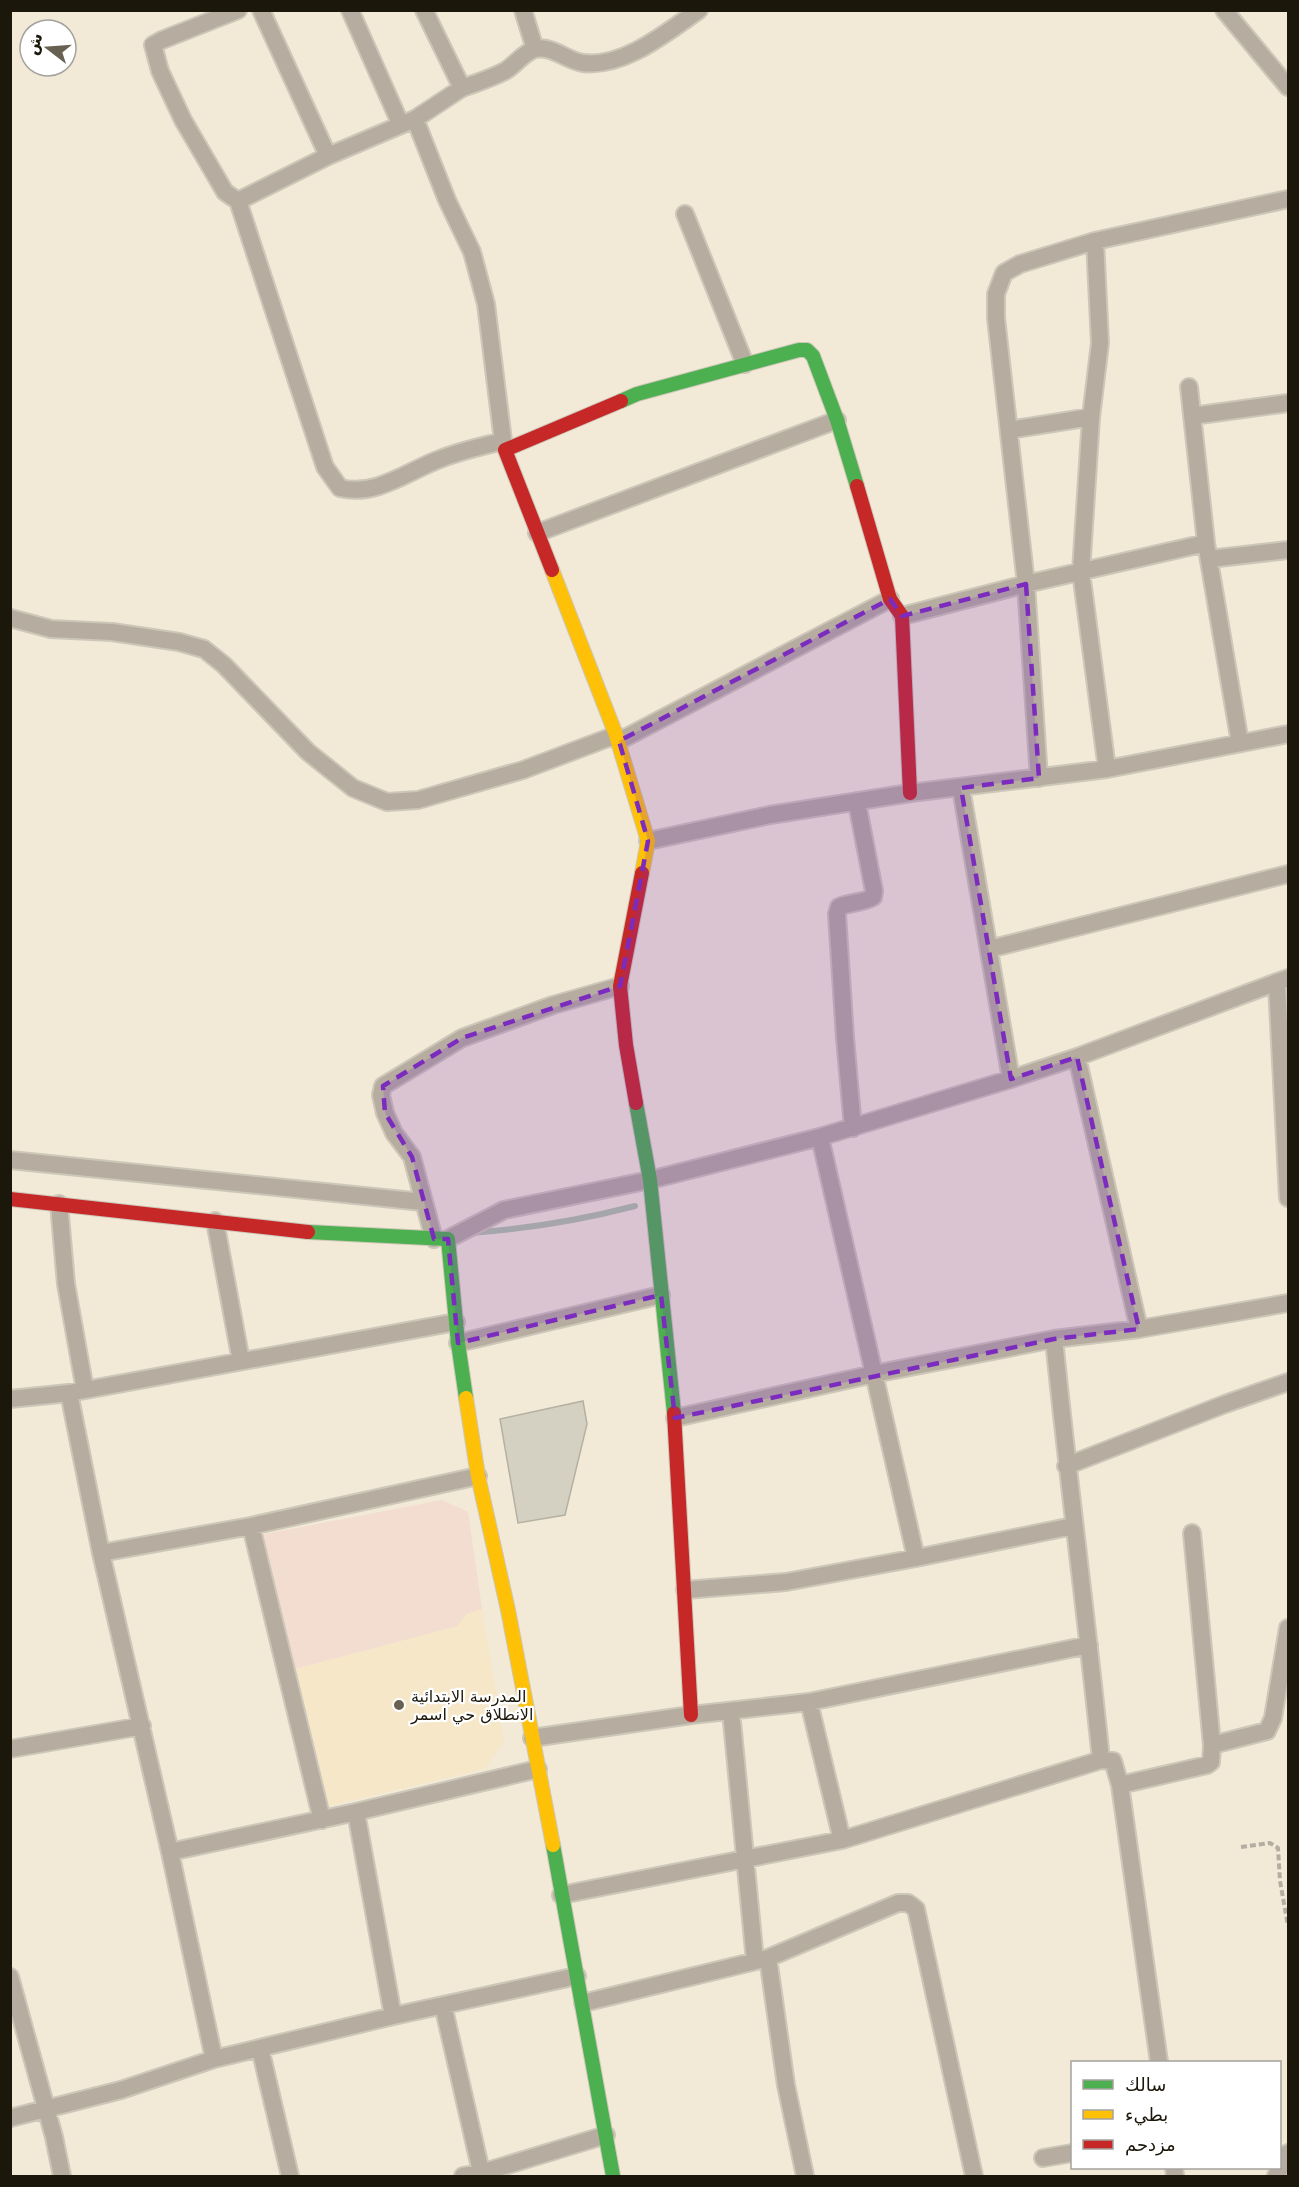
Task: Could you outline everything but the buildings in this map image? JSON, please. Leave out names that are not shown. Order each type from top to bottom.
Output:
[{"type":"street","points":[[238,10],[153,45],[160,71],[183,120],[225,192],[238,201],[325,467],[340,489],[355,492],[376,488],[442,458],[504,445],[637,394],[799,350],[807,350],[813,356],[837,420],[890,599],[902,616],[910,793]]},
{"type":"street","points":[[261,10],[327,156]]},
{"type":"street","points":[[350,10],[472,252],[486,304],[504,445],[617,738],[648,841],[620,986],[626,1045],[650,1180],[675,1418],[691,1715]]},
{"type":"street","points":[[424,10],[462,88]]},
{"type":"street","points":[[523,10],[535,49]]},
{"type":"street","points":[[238,201],[327,156],[408,122],[462,88],[506,71],[520,58],[535,49],[550,50],[582,63],[606,63],[645,47],[699,10]]},
{"type":"street","points":[[1224,10],[1288,87]]},
{"type":"street","points":[[1039,778],[1026,584],[996,318],[996,294],[1004,273],[1020,264],[1095,241],[1288,199]]},
{"type":"street","points":[[685,214],[745,364]]},
{"type":"street","points":[[1095,241],[1100,343],[1091,417],[1081,572],[1107,769]]},
{"type":"street","points":[[1189,387],[1208,551],[1240,743]]},
{"type":"street","points":[[1192,416],[1288,402]]},
{"type":"street","points":[[1009,430],[1091,417]]},
{"type":"street","points":[[537,533],[837,420]]},
{"type":"street","points":[[902,616],[1081,572],[1208,551],[1288,550]]},
{"type":"street","points":[[10,618],[51,629],[112,632],[179,642],[204,649],[224,665],[308,752],[353,788],[387,802],[418,800],[524,770],[617,738],[890,599]]},
{"type":"street","points":[[648,841],[770,815],[910,793],[1107,769],[1288,734]]},
{"type":"street","points":[[961,788],[1011,1079]]},
{"type":"street","points":[[853,1128],[844,1038],[837,914],[839,908],[846,904],[867,901],[873,897],[874,891],[856,803]]},
{"type":"street","points":[[989,949],[1288,874]]},
{"type":"street","points":[[613,2176],[578,1976],[508,1610],[478,1476],[456,1322],[441,1239],[423,1202],[412,1157],[394,1133],[385,1113],[381,1095],[383,1086],[462,1038],[553,1005],[620,986]]},
{"type":"street","points":[[10,1199],[319,1233],[441,1239],[504,1210],[650,1180],[853,1128],[1011,1079],[1283,986],[1288,1198]]},
{"type":"street","points":[[1077,1057],[1138,1329]]},
{"type":"street","points":[[820,1137],[916,1558]]},
{"type":"street","points":[[10,1160],[423,1202]]},
{"type":"street","points":[[59,1204],[77,1392],[101,1553],[142,1726],[214,2059]]},
{"type":"street","points":[[215,1221],[241,1361]]},
{"type":"street","points":[[458,1343],[661,1295]]},
{"type":"street","points":[[675,1418],[874,1374],[1054,1339],[1138,1329],[1288,1303]]},
{"type":"street","points":[[10,1399],[77,1392],[456,1322]]},
{"type":"street","points":[[1054,1339],[1066,1466],[1101,1760]]},
{"type":"street","points":[[1066,1466],[1288,1382]]},
{"type":"street","points":[[101,1553],[252,1526],[478,1476]]},
{"type":"street","points":[[252,1526],[321,1820]]},
{"type":"street","points":[[685,1590],[786,1582],[1073,1526]]},
{"type":"street","points":[[1120,1785],[1207,1765],[1211,1762],[1212,1744],[1192,1533]]},
{"type":"street","points":[[1212,1744],[1267,1731],[1273,1718],[1288,1628]]},
{"type":"street","points":[[532,1738],[691,1715],[809,1702],[1089,1644]]},
{"type":"street","points":[[809,1702],[842,1840]]},
{"type":"street","points":[[731,1711],[745,1859],[761,1959],[804,2176]]},
{"type":"street","points":[[10,1749],[142,1726]]},
{"type":"street","points":[[561,1895],[842,1840],[1101,1760],[1113,1761],[1120,1785],[1159,2061]]},
{"type":"street","points":[[170,1852],[321,1820],[537,1769]]},
{"type":"street","points":[[356,1812],[393,2016]]},
{"type":"street","points":[[583,2003],[761,1959],[898,1903],[908,1903],[916,1909],[974,2176]]},
{"type":"street","points":[[10,2118],[121,2090],[214,2059],[393,2016],[578,1976]]},
{"type":"street","points":[[10,1977],[54,2137],[62,2176]]},
{"type":"street","points":[[443,2005],[482,2175]]},
{"type":"street","points":[[260,2048],[291,2176]]},
{"type":"street","points":[[463,2176],[482,2175],[606,2135]]},
{"type":"street","points":[[1043,2158],[1071,2153]]},
{"type":"street","points":[[1281,2166],[1288,2153]]},
{"type":"path","points":[[1242,1847],[1270,1843],[1278,1848],[1280,1881],[1288,1926]]},
{"type":"highlighted area","points":[[1026,584],[1039,778],[961,788],[1011,1079],[1077,1057],[1139,1329],[1054,1339],[675,1418],[661,1295],[458,1343],[448,1239],[434,1239],[412,1157],[385,1113],[383,1086],[462,1038],[620,986],[648,841],[619,741],[890,599],[902,616]]},
{"type":"shaded area","points":[[442,1500],[468,1512],[482,1609],[466,1614],[457,1626],[291,1670],[260,1535]]},
{"type":"shaded area","name":"المدرسة الابتدائية الانطلاق حي اسمر","points":[[482,1609],[504,1740],[485,1769],[324,1807],[291,1670],[457,1626],[466,1614]]},
{"type":"waterway","points":[[471,1233],[553,1223],[635,1206]]},
{"type":"traffic: fast","points":[[621,401],[637,394],[799,350],[807,350],[813,356],[837,420],[857,486]]},
{"type":"traffic: fast","points":[[636,1103],[650,1180],[674,1413]]},
{"type":"traffic: fast","points":[[308,1232],[448,1239],[466,1398]]},
{"type":"traffic: fast","points":[[553,1845],[613,2176]]},
{"type":"traffic: slow","points":[[552,570],[616,735],[648,841],[642,873]]},
{"type":"traffic: slow","points":[[466,1398],[478,1476],[508,1610],[553,1845]]},
{"type":"traffic: jam","points":[[552,570],[505,450],[621,401]]},
{"type":"traffic: jam","points":[[857,486],[890,599],[902,616],[910,793]]},
{"type":"traffic: jam","points":[[636,1103],[626,1045],[620,986],[642,873]]},
{"type":"traffic: jam","points":[[10,1199],[308,1232]]},
{"type":"traffic: jam","points":[[674,1413],[691,1715]]},
{"type":"place","name":"المدرسة الابتدائية الانطلاق حي اسمر","points":[[399,1705]]}]
